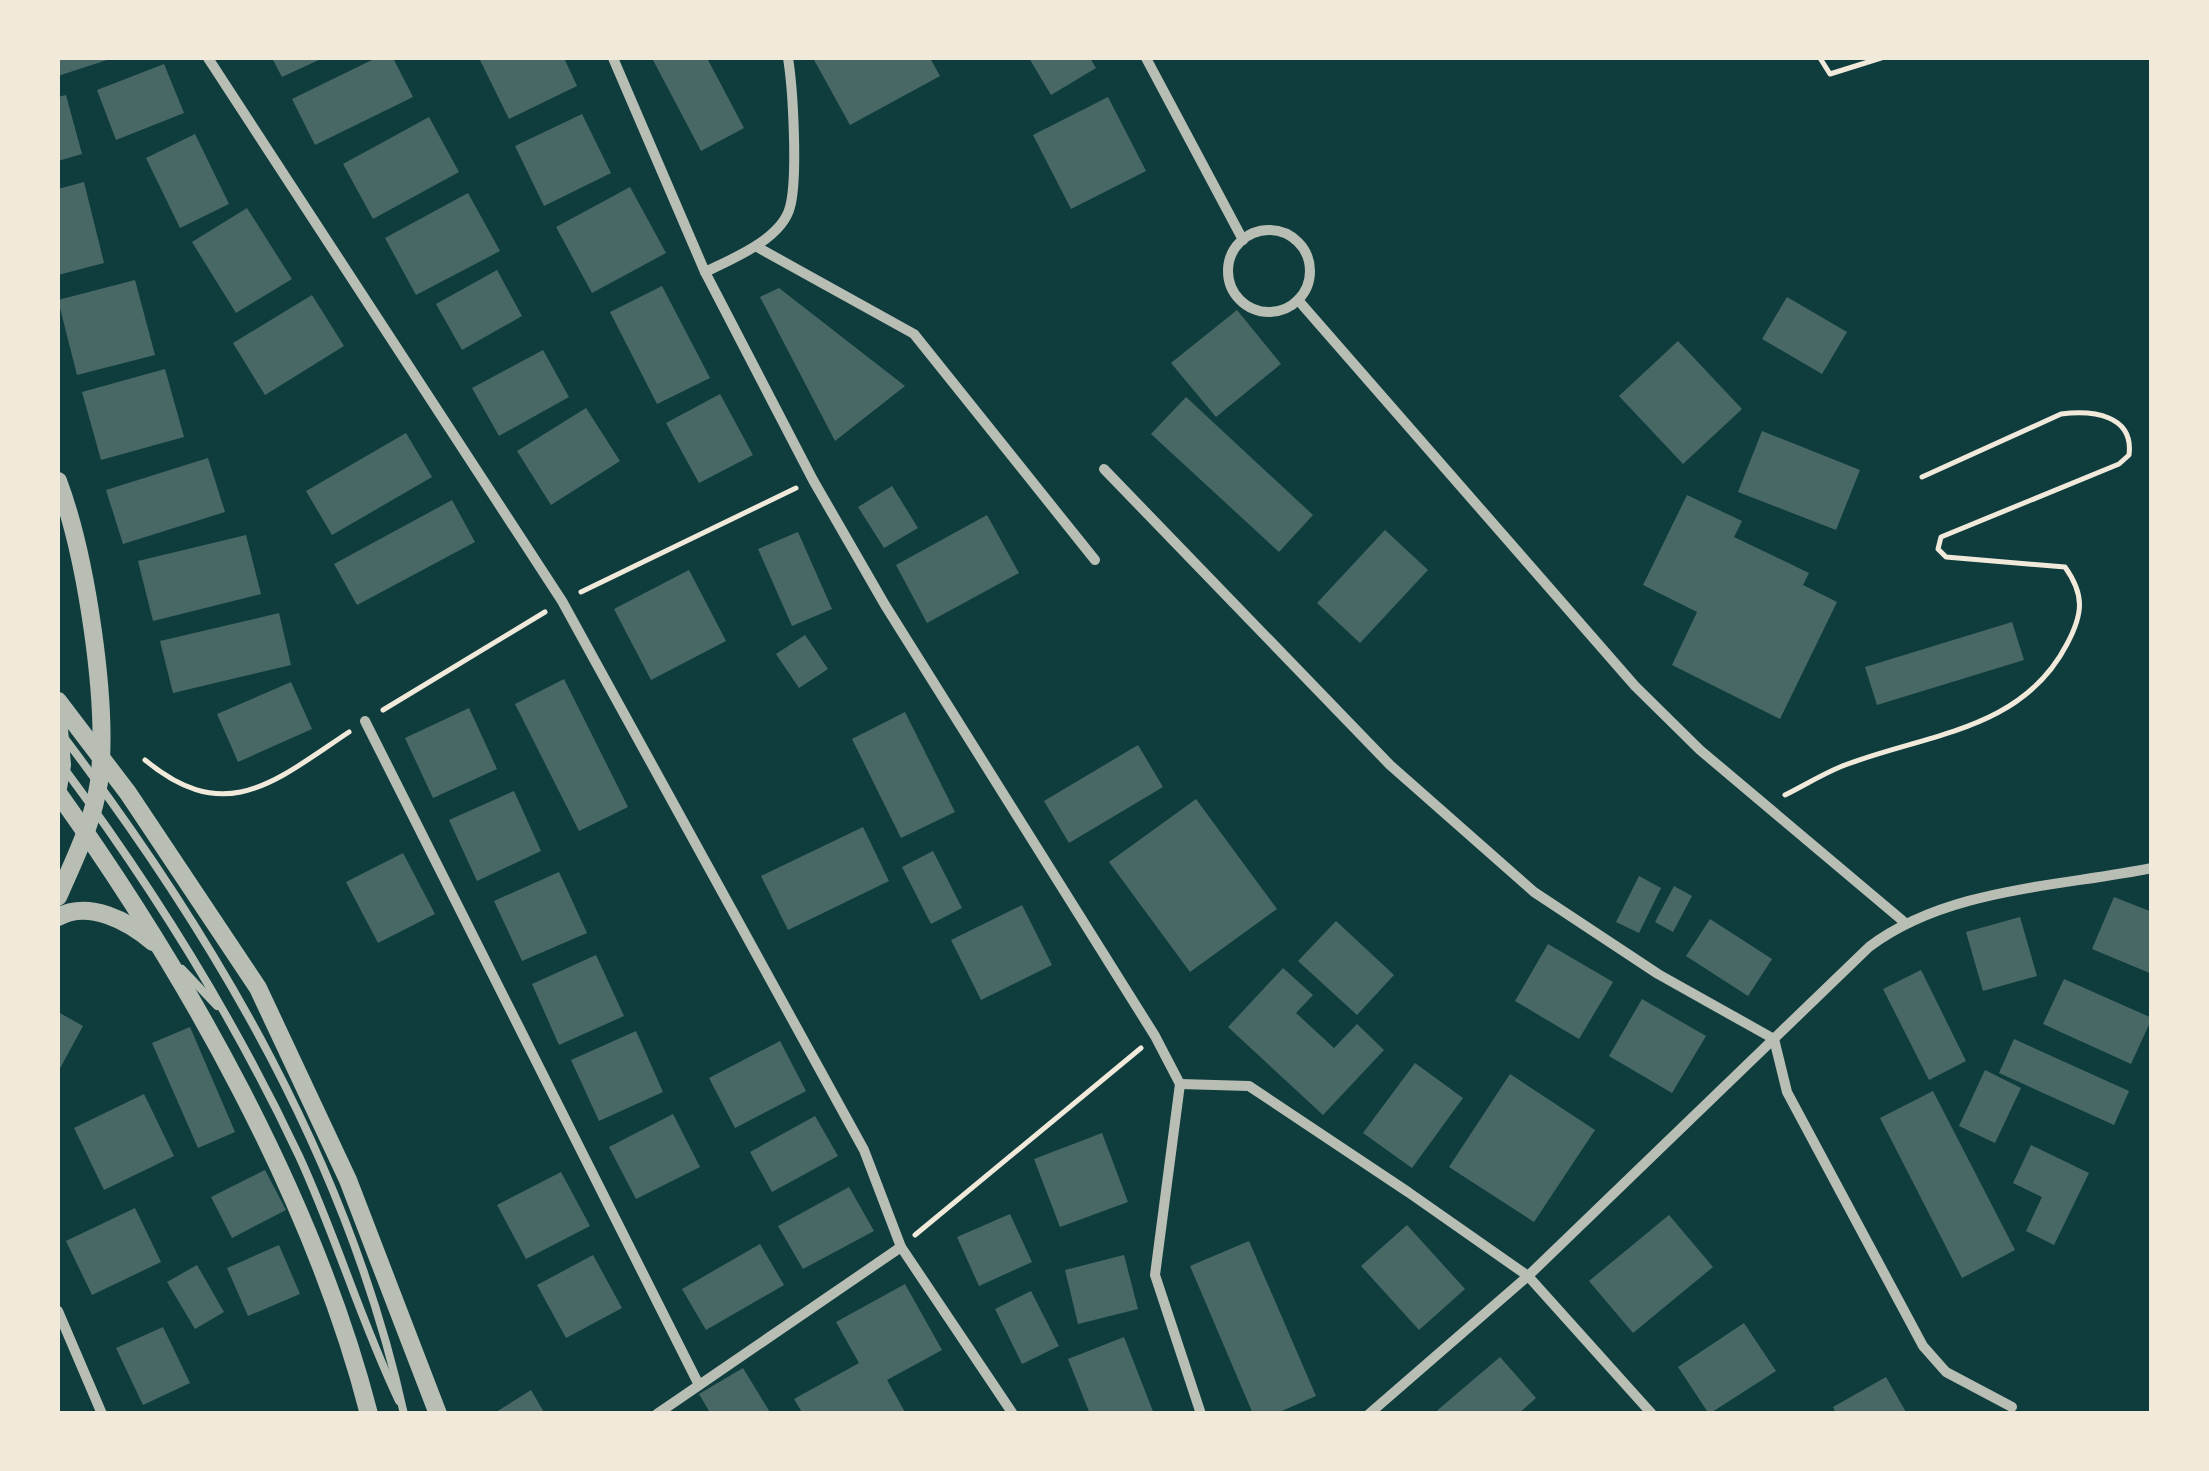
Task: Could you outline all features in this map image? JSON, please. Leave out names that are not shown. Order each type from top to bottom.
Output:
[{"type":"street","points":[[208,58],[562,601],[864,1150],[901,1247],[1013,1414]]},
{"type":"street","points":[[613,58],[705,272],[813,480],[885,604],[1155,1036],[1180,1084],[1155,1276],[1200,1414]]},
{"type":"street","points":[[705,272],[757,247],[790,210],[794,91],[788,58]]},
{"type":"street","points":[[1146,58],[1243,240]]},
{"type":"street","points":[[1268,230],[1302,246],[1311,270],[1298,300],[1269,313],[1243,303],[1229,278],[1234,250],[1243,240],[1268,230]]},
{"type":"street","points":[[757,247],[914,334],[1095,560]]},
{"type":"street","points":[[1298,300],[1635,686],[1700,750],[1904,921]]},
{"type":"street","points":[[1104,469],[1390,765],[1534,892],[1658,974],[1774,1039],[1787,1092],[1922,1346],[1946,1372],[2012,1407]]},
{"type":"street","points":[[58,481],[92,621],[100,759],[86,832],[58,897]]},
{"type":"street","points":[[58,701],[128,793],[258,988],[348,1180],[438,1414]]},
{"type":"street","points":[[365,721],[699,1385]]},
{"type":"street","points":[[58,726],[58,791],[164,952],[290,1191],[358,1370],[369,1414]]},
{"type":"street","points":[[1370,1414],[1528,1276],[1869,947],[1904,921],[2030,889],[2152,868]]},
{"type":"street","points":[[58,917],[68,912],[100,913],[142,932],[164,952]]},
{"type":"street","points":[[1180,1084],[1249,1086],[1528,1276],[1652,1414]]},
{"type":"street","points":[[658,1414],[901,1247]]},
{"type":"street","points":[[58,1310],[102,1414]]},
{"type":"lane","points":[[58,726],[178,895],[228,976],[338,1197],[396,1368],[404,1412]]},
{"type":"lane","points":[[60,762],[162,906],[227,1016],[326,1218],[404,1412]]},
{"type":"lane","points":[[164,952],[227,1016]]},
{"type":"path","points":[[1820,58],[1830,74],[1882,58]]},
{"type":"path","points":[[1769,804],[1840,767],[1946,737],[2012,706],[2058,662],[2078,624],[2082,603],[2077,584],[2065,566],[1946,557],[1938,549],[1941,537],[2118,464],[2129,455],[2131,440],[2125,427],[2112,419],[2086,411],[2061,414],[1922,477]]},
{"type":"path","points":[[144,760],[173,783],[194,792],[231,795],[258,789],[562,601],[813,480]]},
{"type":"path","points":[[901,1247],[1155,1036]]},
{"type":"building","points":[[58,58],[113,58],[58,76]]},
{"type":"building","points":[[272,58],[323,58],[282,77]]},
{"type":"building","points":[[376,58],[393,58],[413,97],[315,145],[292,99]]},
{"type":"building","points":[[479,58],[564,58],[577,86],[509,119]]},
{"type":"building","points":[[652,58],[707,58],[744,128],[701,151]]},
{"type":"building","points":[[813,58],[930,58],[940,76],[850,125]]},
{"type":"building","points":[[1029,58],[1090,58],[1096,68],[1051,95]]},
{"type":"building","points":[[164,64],[184,113],[116,140],[97,90]]},
{"type":"building","points":[[66,95],[82,154],[58,161],[58,97]]},
{"type":"building","points":[[1108,97],[1146,171],[1071,209],[1033,135]]},
{"type":"building","points":[[582,114],[611,173],[544,206],[515,146]]},
{"type":"building","points":[[429,117],[459,172],[373,219],[343,164]]},
{"type":"building","points":[[195,134],[229,204],[180,228],[146,158]]},
{"type":"building","points":[[84,182],[104,263],[58,275],[58,189]]},
{"type":"building","points":[[630,187],[666,253],[592,293],[556,227]]},
{"type":"building","points":[[468,193],[500,251],[416,295],[385,238]]},
{"type":"building","points":[[247,208],[292,279],[236,313],[192,242]]},
{"type":"building","points":[[497,270],[522,316],[462,350],[436,304]]},
{"type":"building","points":[[135,280],[155,355],[77,375],[58,300]]},
{"type":"building","points":[[662,286],[710,378],[657,404],[610,312]]},
{"type":"building","points":[[779,288],[905,386],[835,441],[760,297]]},
{"type":"building","points":[[312,295],[344,346],[265,395],[233,343]]},
{"type":"building","points":[[1787,297],[1847,332],[1822,374],[1762,339]]},
{"type":"building","points":[[1237,310],[1281,364],[1216,417],[1171,363]]},
{"type":"building","points":[[1678,341],[1742,409],[1683,464],[1619,396]]},
{"type":"building","points":[[543,350],[569,397],[499,436],[472,388]]},
{"type":"building","points":[[165,369],[184,437],[101,460],[82,392]]},
{"type":"building","points":[[720,394],[753,455],[699,483],[666,423]]},
{"type":"building","points":[[1186,397],[1313,515],[1279,552],[1151,434]]},
{"type":"building","points":[[586,408],[620,461],[551,505],[517,451]]},
{"type":"building","points":[[1762,431],[1860,470],[1836,530],[1738,492]]},
{"type":"building","points":[[406,433],[432,477],[332,535],[306,491]]},
{"type":"building","points":[[208,458],[225,512],[123,544],[106,490]]},
{"type":"building","points":[[892,486],[918,528],[884,548],[858,507]]},
{"type":"building","points":[[1687,495],[1742,521],[1734,537],[1809,573],[1803,585],[1837,602],[1780,719],[1672,665],[1697,612],[1643,585]]},
{"type":"building","points":[[452,500],[475,542],[357,605],[334,564]]},
{"type":"building","points":[[987,515],[1019,573],[927,623],[896,565]]},
{"type":"building","points":[[1385,530],[1428,570],[1360,643],[1317,603]]},
{"type":"building","points":[[798,532],[832,609],[792,626],[758,549]]},
{"type":"building","points":[[246,535],[261,594],[153,621],[138,561]]},
{"type":"building","points":[[689,570],[726,641],[651,680],[614,609]]},
{"type":"building","points":[[279,613],[291,665],[173,693],[160,641]]},
{"type":"building","points":[[2012,622],[2024,660],[1877,705],[1865,667]]},
{"type":"building","points":[[805,635],[828,669],[799,688],[776,654]]},
{"type":"building","points":[[564,679],[628,807],[579,831],[515,704]]},
{"type":"building","points":[[291,682],[312,729],[238,762],[217,714]]},
{"type":"building","points":[[469,708],[497,769],[433,798],[405,738]]},
{"type":"building","points":[[905,712],[955,812],[901,838],[852,739]]},
{"type":"building","points":[[1138,745],[1163,787],[1069,843],[1044,801]]},
{"type":"building","points":[[514,791],[541,851],[477,881],[449,820]]},
{"type":"building","points":[[1196,799],[1277,909],[1190,972],[1109,862]]},
{"type":"building","points":[[863,827],[889,881],[788,930],[761,876]]},
{"type":"building","points":[[933,851],[962,908],[931,924],[902,867]]},
{"type":"building","points":[[403,853],[435,914],[378,943],[346,882]]},
{"type":"building","points":[[559,872],[587,933],[522,961],[494,901]]},
{"type":"building","points":[[1639,876],[1661,888],[1639,933],[1616,922]]},
{"type":"building","points":[[1674,886],[1692,896],[1673,932],[1655,922]]},
{"type":"building","points":[[2114,897],[2152,912],[2152,974],[2092,949]]},
{"type":"building","points":[[1022,905],[1052,965],[981,1000],[951,940]]},
{"type":"building","points":[[2020,917],[2037,976],[1983,991],[1966,932]]},
{"type":"building","points":[[1710,919],[1772,959],[1748,996],[1686,956]]},
{"type":"building","points":[[1336,921],[1394,975],[1357,1015],[1298,961]]},
{"type":"building","points":[[1548,944],[1613,982],[1579,1039],[1515,1001]]},
{"type":"building","points":[[596,955],[624,1016],[559,1045],[532,984]]},
{"type":"building","points":[[1283,968],[1313,995],[1296,1013],[1334,1048],[1357,1024],[1384,1050],[1323,1115],[1228,1027]]},
{"type":"building","points":[[1921,970],[1966,1061],[1929,1080],[1883,989]]},
{"type":"building","points":[[2064,979],[2152,1018],[2131,1064],[2043,1024]]},
{"type":"building","points":[[1642,999],[1706,1036],[1672,1093],[1609,1056]]},
{"type":"building","points":[[58,1012],[83,1026],[58,1072]]},
{"type":"building","points":[[190,1027],[235,1132],[198,1148],[152,1043]]},
{"type":"building","points":[[636,1031],[663,1092],[599,1121],[571,1060]]},
{"type":"building","points":[[2014,1039],[2129,1091],[2114,1125],[1999,1073]]},
{"type":"building","points":[[780,1041],[806,1091],[735,1128],[709,1078]]},
{"type":"building","points":[[1415,1063],[1463,1098],[1412,1168],[1363,1133]]},
{"type":"building","points":[[1985,1070],[2021,1088],[1995,1143],[1959,1126]]},
{"type":"building","points":[[1510,1074],[1595,1130],[1534,1222],[1449,1167]]},
{"type":"building","points":[[1933,1091],[2015,1250],[1962,1278],[1880,1118]]},
{"type":"building","points":[[144,1094],[174,1156],[104,1190],[74,1128]]},
{"type":"building","points":[[673,1114],[700,1167],[636,1199],[609,1147]]},
{"type":"building","points":[[815,1116],[838,1156],[772,1192],[750,1152]]},
{"type":"building","points":[[1102,1133],[1128,1202],[1060,1227],[1034,1159]]},
{"type":"building","points":[[2031,1145],[2089,1173],[2054,1245],[2026,1231],[2042,1197],[2013,1183]]},
{"type":"building","points":[[265,1170],[286,1210],[232,1238],[211,1197]]},
{"type":"building","points":[[561,1172],[590,1226],[526,1259],[497,1205]]},
{"type":"building","points":[[849,1187],[874,1231],[803,1269],[778,1226]]},
{"type":"building","points":[[135,1208],[161,1262],[92,1295],[66,1241]]},
{"type":"building","points":[[1010,1214],[1032,1262],[979,1286],[957,1237]]},
{"type":"building","points":[[1669,1215],[1713,1267],[1633,1333],[1589,1281]]},
{"type":"building","points":[[1407,1225],[1465,1289],[1419,1330],[1361,1266]]},
{"type":"building","points":[[1249,1241],[1316,1396],[1275,1414],[1253,1414],[1190,1266]]},
{"type":"building","points":[[760,1244],[784,1285],[706,1330],[682,1289]]},
{"type":"building","points":[[279,1245],[300,1294],[248,1316],[227,1268]]},
{"type":"building","points":[[593,1255],[622,1308],[566,1338],[537,1285]]},
{"type":"building","points":[[1124,1255],[1138,1309],[1078,1324],[1065,1270]]},
{"type":"building","points":[[197,1265],[224,1312],[195,1329],[167,1282]]},
{"type":"building","points":[[905,1284],[942,1350],[887,1380],[906,1414],[803,1414],[794,1399],[859,1363],[836,1322]]},
{"type":"building","points":[[1031,1291],[1059,1346],[1022,1364],[995,1309]]},
{"type":"building","points":[[1744,1323],[1776,1371],[1709,1414],[1678,1367]]},
{"type":"building","points":[[163,1327],[190,1383],[143,1405],[116,1348]]},
{"type":"building","points":[[1124,1337],[1154,1414],[1090,1414],[1068,1359]]},
{"type":"building","points":[[1500,1357],[1536,1398],[1518,1414],[1433,1414]]},
{"type":"building","points":[[743,1368],[771,1414],[705,1414],[709,1411],[699,1394]]},
{"type":"building","points":[[1886,1377],[1907,1414],[1836,1414],[1833,1407]]},
{"type":"building","points":[[531,1390],[545,1414],[493,1414]]}]
